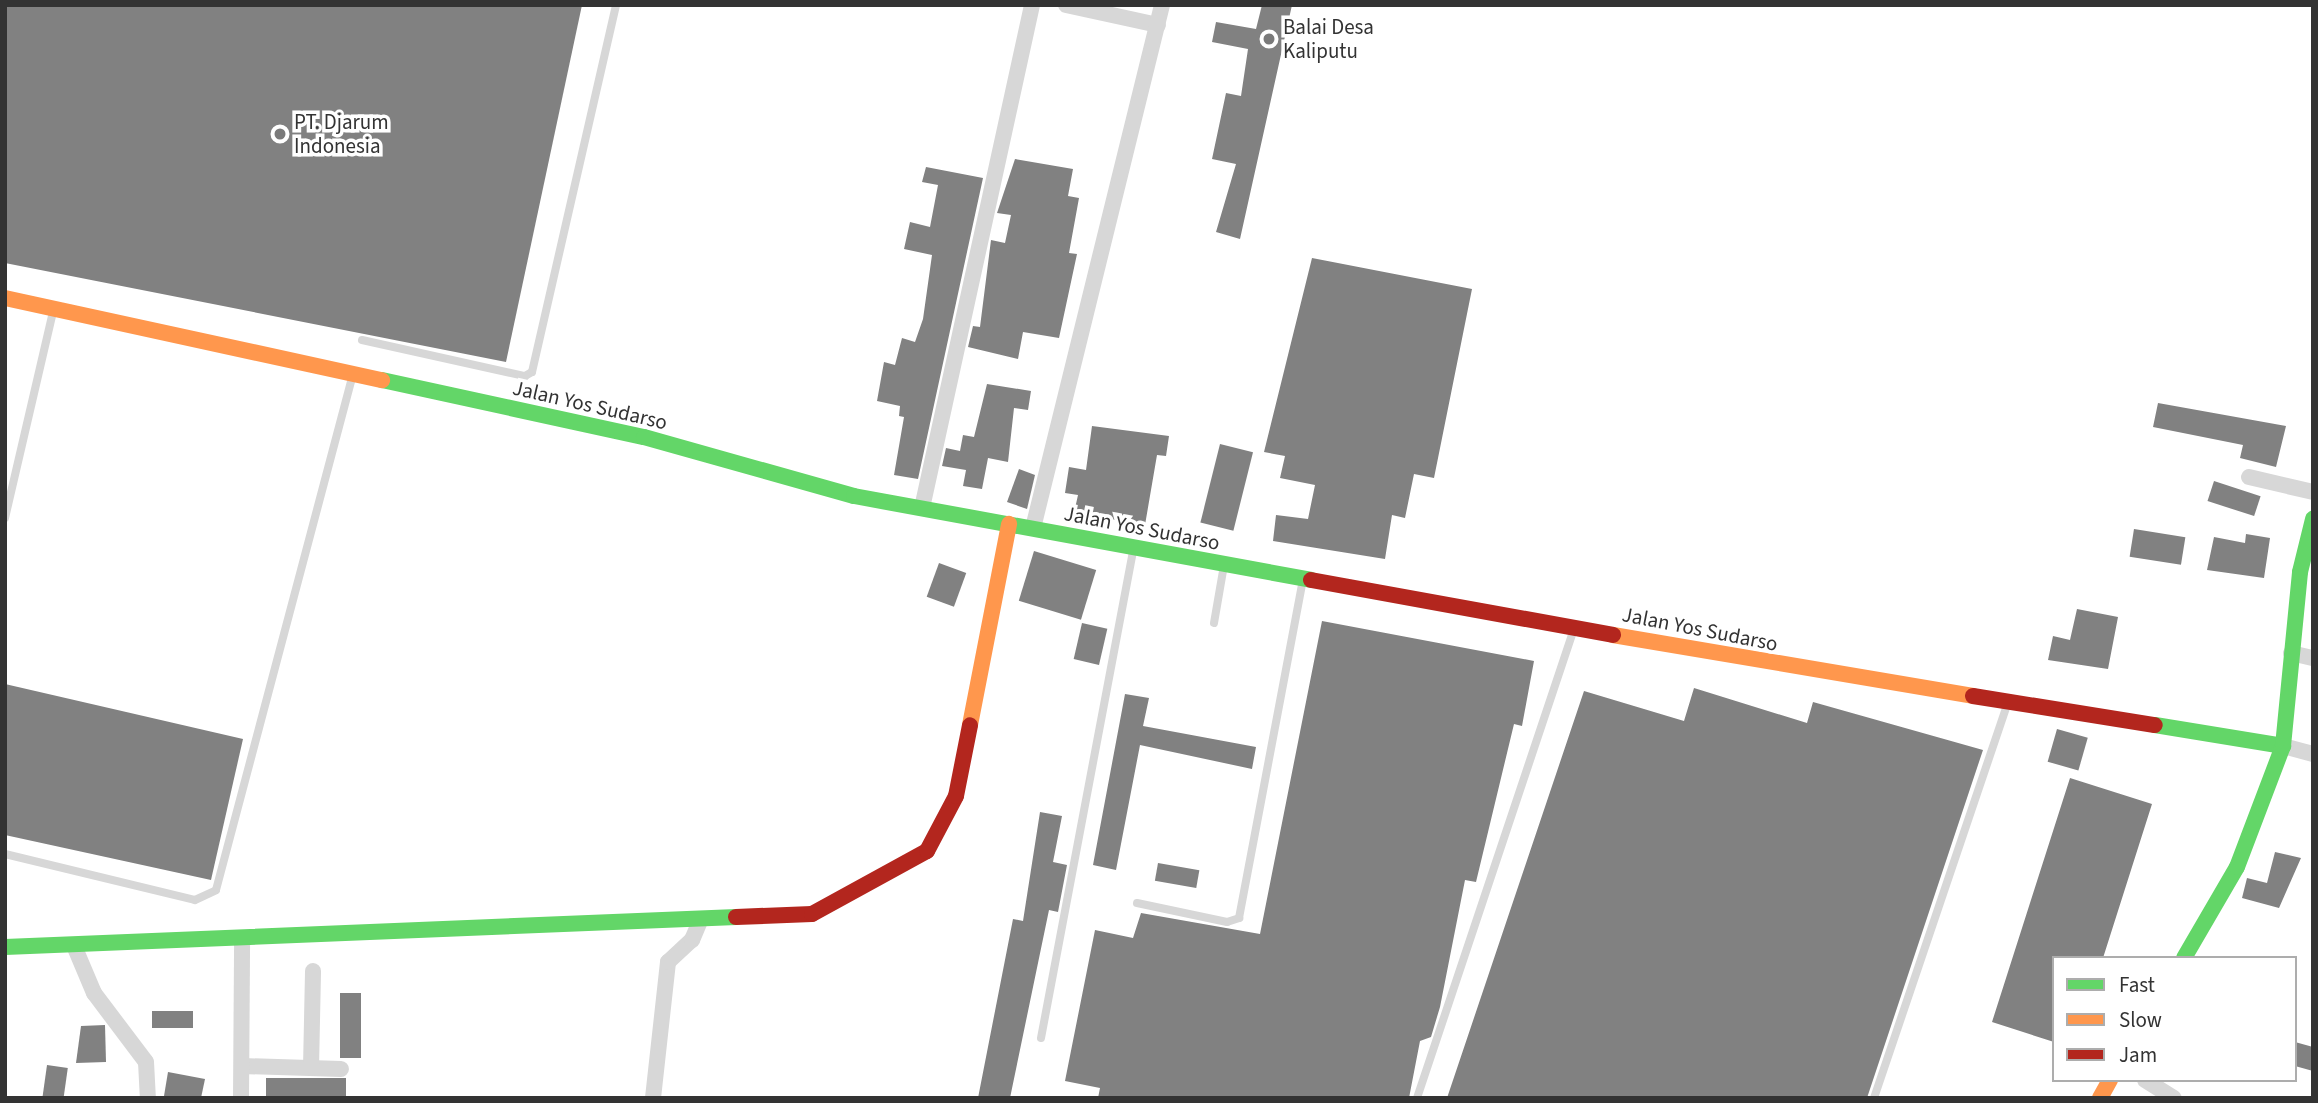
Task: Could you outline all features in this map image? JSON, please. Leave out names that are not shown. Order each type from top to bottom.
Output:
[{"type":"street","points":[[922,508],[1032,5]]},
{"type":"street","points":[[1066,5],[1158,25]]},
{"type":"street","points":[[1033,528],[1162,5]]},
{"type":"street","name":"Jalan Yos Sudarso","points":[[5,298],[53,311],[353,374],[922,508],[1303,580],[2008,703],[2283,746]]},
{"type":"street","points":[[2249,477],[2313,492]]},
{"type":"street","points":[[2184,956],[2242,855],[2283,746],[2291,653],[2313,519]]},
{"type":"street","points":[[5,947],[75,948],[812,914],[927,851],[956,796],[1009,524]]},
{"type":"street","points":[[2291,653],[2313,658]]},
{"type":"street","points":[[2283,746],[2313,754]]},
{"type":"street","points":[[653,1098],[668,961],[692,940],[700,921]]},
{"type":"street","points":[[241,1098],[242,941]]},
{"type":"street","points":[[75,948],[94,993],[146,1062],[148,1098]]},
{"type":"street","points":[[311,1068],[313,971]]},
{"type":"street","points":[[242,1066],[341,1069]]},
{"type":"street","points":[[2100,1098],[2109,1082]]},
{"type":"street","points":[[2148,1082],[2174,1098]]},
{"type":"lane","points":[[362,340],[525,376],[532,372],[616,5]]},
{"type":"lane","points":[[5,519],[53,311]]},
{"type":"lane","points":[[5,854],[195,900],[216,890],[353,374]]},
{"type":"lane","points":[[1041,1038],[1134,547]]},
{"type":"lane","points":[[1214,623],[1224,565]]},
{"type":"lane","points":[[1137,902],[1227,922],[1239,918],[1303,580]]},
{"type":"lane","points":[[1417,1098],[1575,626]]},
{"type":"lane","points":[[1874,1098],[2008,703]]},
{"type":"building","name":"PT. Djarum Indonesia","points":[[5,5],[582,5],[506,362],[5,263]]},
{"type":"building","points":[[1262,5],[1292,5],[1240,239],[1216,232],[1236,164],[1212,159],[1226,93],[1241,96],[1248,49],[1212,42],[1216,22],[1256,29]]},
{"type":"building","points":[[1015,159],[1073,169],[1068,196],[1079,198],[1069,253],[1077,254],[1059,338],[1023,332],[1018,359],[968,347],[973,326],[980,327],[991,240],[1005,243],[1011,215],[997,213]]},
{"type":"building","points":[[926,167],[983,178],[918,479],[894,475],[904,417],[899,416],[900,406],[877,401],[884,362],[895,365],[902,338],[915,342],[923,319],[932,255],[904,249],[910,222],[930,227],[938,185],[922,182]]},
{"type":"building","points":[[1312,258],[1472,289],[1434,478],[1414,474],[1405,518],[1392,515],[1385,559],[1273,541],[1276,515],[1308,519],[1315,485],[1280,478],[1285,456],[1264,452]]},
{"type":"building","points":[[987,384],[1031,391],[1028,410],[1014,408],[1008,462],[988,458],[982,489],[963,486],[966,470],[942,466],[946,448],[960,451],[963,435],[974,437]]},
{"type":"building","points":[[2158,403],[2286,426],[2276,467],[2240,458],[2243,445],[2153,427]]},
{"type":"building","points":[[1092,426],[1169,436],[1166,456],[1157,455],[1145,525],[1074,513],[1078,495],[1065,493],[1069,467],[1086,470]]},
{"type":"building","points":[[1220,444],[1253,452],[1233,531],[1200,523]]},
{"type":"building","points":[[1019,469],[1035,475],[1027,509],[1007,502]]},
{"type":"building","points":[[2214,481],[2261,496],[2254,516],[2208,501]]},
{"type":"building","points":[[2134,529],[2185,537],[2181,565],[2130,557]]},
{"type":"building","points":[[2246,534],[2270,538],[2264,578],[2207,570],[2214,537],[2245,543]]},
{"type":"building","points":[[1034,551],[1096,570],[1081,620],[1019,601]]},
{"type":"building","points":[[939,563],[966,573],[954,607],[927,597]]},
{"type":"building","points":[[2077,609],[2118,617],[2108,669],[2048,660],[2053,636],[2070,640]]},
{"type":"building","points":[[1322,621],[1534,661],[1522,726],[1514,724],[1476,882],[1465,880],[1440,1007],[1431,1037],[1420,1041],[1409,1098],[1098,1098],[1100,1088],[1065,1081],[1095,930],[1133,938],[1141,913],[1260,934]]},
{"type":"building","points":[[1082,623],[1107,629],[1099,665],[1074,659]]},
{"type":"building","points":[[5,684],[243,739],[211,880],[5,835]]},
{"type":"building","points":[[1694,688],[1807,723],[1813,702],[1983,750],[1867,1098],[1447,1098],[1584,691],[1684,721]]},
{"type":"building","points":[[1125,694],[1149,698],[1143,726],[1256,747],[1252,769],[1140,745],[1116,870],[1093,865]]},
{"type":"building","points":[[2057,729],[2088,738],[2078,771],[2048,762]]},
{"type":"building","points":[[2070,778],[2152,804],[2104,956],[2052,956],[2052,1041],[1992,1022]]},
{"type":"building","points":[[1040,812],[1062,816],[1053,862],[1067,865],[1058,912],[1049,910],[1010,1098],[978,1098],[1013,919],[1023,921]]},
{"type":"building","points":[[2275,852],[2301,858],[2279,908],[2242,898],[2247,878],[2267,883]]},
{"type":"building","points":[[1158,863],[1199,870],[1196,888],[1155,881]]},
{"type":"building","points":[[340,993],[361,993],[361,1058],[340,1058]]},
{"type":"building","points":[[152,1011],[193,1011],[193,1028],[152,1028]]},
{"type":"building","points":[[105,1025],[106,1062],[76,1063],[81,1026]]},
{"type":"building","points":[[2297,1043],[2313,1047],[2313,1071],[2297,1067]]},
{"type":"building","points":[[47,1065],[68,1068],[64,1098],[42,1098]]},
{"type":"building","points":[[168,1072],[205,1079],[201,1098],[164,1096]]},
{"type":"building","points":[[266,1078],[346,1078],[346,1098],[266,1098]]},
{"type":"traffic: fast","points":[[382,380],[644,437],[854,496],[1311,580]]},
{"type":"traffic: fast","points":[[2185,956],[2237,867],[2283,746],[2300,572],[2313,519]]},
{"type":"traffic: fast","points":[[2155,725],[2283,746]]},
{"type":"traffic: fast","points":[[5,947],[736,917]]},
{"type":"traffic: slow","points":[[5,298],[382,380]]},
{"type":"traffic: slow","points":[[970,725],[1009,524]]},
{"type":"traffic: slow","points":[[1613,635],[1973,696]]},
{"type":"traffic: slow","points":[[2100,1098],[2109,1082]]},
{"type":"traffic: jam","points":[[1311,580],[1613,635]]},
{"type":"traffic: jam","points":[[1973,696],[2155,725]]},
{"type":"traffic: jam","points":[[736,917],[812,914],[927,851],[956,796],[970,725]]},
{"type":"place","name":"Balai Desa Kaliputu","points":[[1269,39]]},
{"type":"place","name":"PT. Djarum Indonesia","points":[[280,134]]}]
